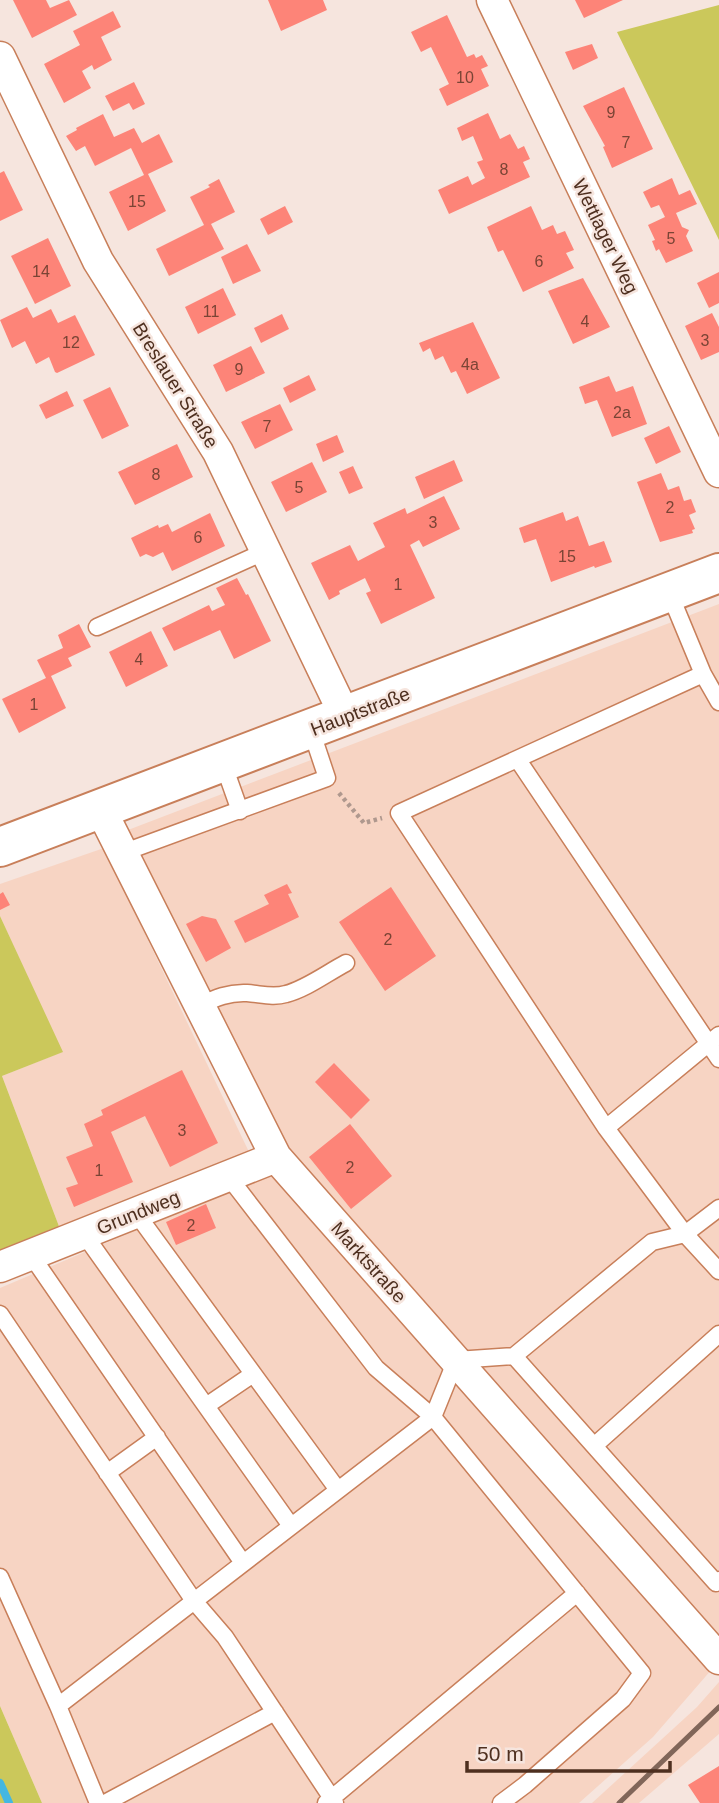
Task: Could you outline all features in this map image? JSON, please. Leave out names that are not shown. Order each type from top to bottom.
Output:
[{"type":"main road","name":"Hauptstraße","points":[[3,839],[101,810],[719,573]]},
{"type":"street","name":"Wettlager Weg","points":[[492,0],[719,472]]},
{"type":"street","name":"Breslauer Straße","points":[[0,57],[98,261],[218,452],[266,551],[328,723]]},
{"type":"street","name":"Marktstraße","points":[[101,810],[276,1157],[719,1659]]},
{"type":"street","name":"Grundweg","points":[[0,1267],[276,1157]]},
{"type":"lane","points":[[97,627],[266,551]]},
{"type":"lane","points":[[669,592],[719,702]]},
{"type":"lane","points":[[704,674],[399,813],[606,1128],[685,1234],[719,1270]]},
{"type":"lane","points":[[122,853],[327,778],[328,723]]},
{"type":"lane","points":[[518,760],[713,1040],[719,1059]]},
{"type":"lane","points":[[223,763],[240,811]]},
{"type":"lane","points":[[199,1006],[228,994],[289,994],[346,963]]},
{"type":"lane","points":[[606,1128],[713,1040]]},
{"type":"lane","points":[[228,1176],[376,1368],[433,1417],[642,1673],[623,1699],[501,1803]]},
{"type":"lane","points":[[58,1706],[433,1417],[456,1360],[514,1356],[652,1242],[685,1234],[719,1208]]},
{"type":"lane","points":[[136,1213],[338,1490]]},
{"type":"lane","points":[[84,1234],[291,1526]]},
{"type":"lane","points":[[32,1255],[243,1563]]},
{"type":"lane","points":[[0,1314],[194,1601],[225,1637],[331,1801],[577,1593]]},
{"type":"lane","points":[[594,1446],[719,1334]]},
{"type":"lane","points":[[514,1356],[716,1583],[719,1580]]},
{"type":"lane","points":[[206,1406],[253,1374]]},
{"type":"lane","points":[[107,1474],[157,1437]]},
{"type":"lane","points":[[0,1577],[58,1706],[97,1803]]},
{"type":"lane","points":[[105,1803],[275,1712]]},
{"type":"path","points":[[327,778],[364,823],[399,813]]},
{"type":"shaded area","points":[[719,5],[719,240],[617,32]]},
{"type":"shaded area","points":[[719,604],[719,1661],[653,1737],[579,1803],[42,1803],[0,1706],[0,1288],[288,1166],[128,830]]},
{"type":"shaded area","points":[[104,848],[249,1152],[60,1229],[2,1076],[62,1052],[0,916],[0,884]]},
{"type":"shaded area","points":[[0,916],[63,1052],[2,1076],[60,1229],[0,1255]]},
{"type":"shaded area","points":[[719,1682],[719,1734],[639,1803],[592,1803],[697,1707]]},
{"type":"shaded area","points":[[0,1706],[42,1803],[0,1803]]},
{"type":"building","points":[[13,0],[46,0],[50,8],[69,0],[77,15],[32,38]]},
{"type":"building","points":[[268,0],[323,0],[327,10],[281,31]]},
{"type":"building","points":[[575,0],[623,0],[584,18]]},
{"type":"building","points":[[113,11],[121,27],[101,37],[112,60],[94,70],[92,65],[82,71],[91,88],[64,103],[44,64],[80,45],[73,31]]},
{"type":"building","points":[[447,15],[467,57],[474,54],[476,58],[482,55],[488,66],[481,69],[489,86],[447,106],[439,89],[449,84],[431,47],[421,52],[411,32]]},
{"type":"building","points":[[592,44],[598,58],[573,70],[565,52]]},
{"type":"building","points":[[134,82],[145,104],[133,110],[129,103],[113,111],[105,96]]},
{"type":"building","points":[[624,87],[653,149],[612,168],[603,147],[605,146],[583,106]]},
{"type":"building","points":[[488,113],[500,139],[510,134],[518,149],[524,146],[530,159],[523,162],[530,177],[449,214],[438,190],[468,176],[472,185],[485,178],[477,162],[483,160],[473,136],[462,141],[457,128]]},
{"type":"building","points":[[103,114],[114,137],[134,128],[142,143],[159,134],[173,162],[148,174],[166,211],[128,231],[109,192],[144,175],[131,148],[95,166],[85,146],[76,151],[66,136]]},
{"type":"building","points":[[4,171],[23,210],[0,221],[0,173]]},
{"type":"building","points":[[672,178],[679,195],[690,190],[697,204],[676,213],[682,227],[689,230],[686,236],[693,251],[666,263],[659,249],[656,251],[652,241],[655,240],[648,225],[665,217],[659,205],[651,208],[643,192]]},
{"type":"building","points":[[219,179],[235,212],[211,224],[224,249],[169,276],[156,249],[204,225],[190,197]]},
{"type":"building","points":[[285,206],[293,222],[268,235],[260,219]]},
{"type":"building","points":[[531,206],[542,230],[553,225],[557,234],[565,231],[574,250],[566,253],[574,268],[523,292],[503,250],[498,252],[487,227]]},
{"type":"building","points":[[48,238],[71,286],[35,304],[11,256]]},
{"type":"building","points":[[247,244],[261,271],[233,284],[221,257]]},
{"type":"building","points":[[719,272],[719,303],[709,308],[697,283]]},
{"type":"building","points":[[583,278],[610,327],[573,344],[548,291]]},
{"type":"building","points":[[223,288],[236,315],[198,334],[185,307]]},
{"type":"building","points":[[27,307],[33,318],[51,309],[58,323],[75,315],[95,355],[57,373],[49,357],[36,364],[25,341],[12,348],[0,320]]},
{"type":"building","points":[[712,313],[719,327],[719,352],[701,360],[685,326]]},
{"type":"building","points":[[282,314],[289,329],[261,343],[254,328]]},
{"type":"building","points":[[473,322],[500,378],[467,394],[456,371],[451,373],[443,356],[435,360],[430,348],[423,352],[419,343]]},
{"type":"building","points":[[251,346],[265,373],[226,392],[213,365]]},
{"type":"building","points":[[309,375],[316,390],[290,403],[283,388]]},
{"type":"building","points":[[609,376],[616,392],[633,386],[647,424],[612,437],[597,400],[585,404],[579,387]]},
{"type":"building","points":[[110,387],[129,426],[102,439],[83,400]]},
{"type":"building","points":[[67,391],[74,406],[46,419],[39,405]]},
{"type":"building","points":[[280,404],[293,430],[255,449],[241,422]]},
{"type":"building","points":[[669,426],[681,452],[656,464],[644,438]]},
{"type":"building","points":[[337,435],[344,452],[323,462],[316,444]]},
{"type":"building","points":[[177,444],[193,477],[135,505],[118,472]]},
{"type":"building","points":[[454,460],[463,481],[424,499],[415,477]]},
{"type":"building","points":[[312,462],[327,492],[286,512],[271,482]]},
{"type":"building","points":[[353,466],[363,488],[349,494],[339,472]]},
{"type":"building","points":[[661,473],[668,490],[679,486],[684,501],[691,499],[696,512],[689,515],[695,529],[692,530],[693,533],[660,542],[637,482]]},
{"type":"building","points":[[444,496],[460,529],[423,547],[419,540],[410,545],[435,598],[381,624],[366,593],[371,591],[365,578],[339,591],[340,594],[329,600],[311,563],[350,545],[358,561],[385,547],[373,523],[405,508],[407,514]]},
{"type":"building","points":[[563,512],[566,521],[578,516],[589,546],[604,541],[612,562],[551,582],[536,539],[524,543],[519,528]]},
{"type":"building","points":[[210,513],[225,546],[172,571],[163,552],[153,557],[146,554],[140,557],[131,538],[158,525],[159,528],[168,524],[172,532]]},
{"type":"building","points":[[237,578],[271,641],[234,659],[220,630],[174,651],[162,628],[209,605],[212,611],[225,605],[216,588]]},
{"type":"building","points":[[79,624],[91,647],[68,658],[72,666],[51,676],[66,708],[19,733],[2,699],[46,678],[37,660],[63,648],[58,635]]},
{"type":"building","points":[[151,631],[168,666],[126,687],[109,652]]},
{"type":"building","points":[[287,884],[292,893],[288,894],[299,917],[245,943],[234,921],[269,904],[264,895]]},
{"type":"building","points":[[391,887],[436,956],[385,991],[339,922]]},
{"type":"building","points":[[3,892],[10,905],[0,910],[0,894]]},
{"type":"building","points":[[202,916],[216,919],[231,948],[206,962],[186,924]]},
{"type":"building","points":[[334,1063],[370,1100],[351,1119],[315,1082]]},
{"type":"building","points":[[182,1070],[218,1143],[170,1167],[145,1116],[111,1132],[133,1182],[74,1207],[66,1188],[78,1184],[66,1157],[93,1146],[84,1124],[103,1115],[101,1110]]},
{"type":"building","points":[[350,1124],[392,1176],[351,1209],[309,1157]]},
{"type":"building","points":[[206,1204],[216,1228],[176,1245],[166,1222]]},
{"type":"building","points":[[719,1766],[719,1803],[700,1803],[688,1785]]},
{"type":"waterway","points":[[0,1783],[9,1803]]},
{"type":"railway","points":[[619,1803],[719,1707]]}]
